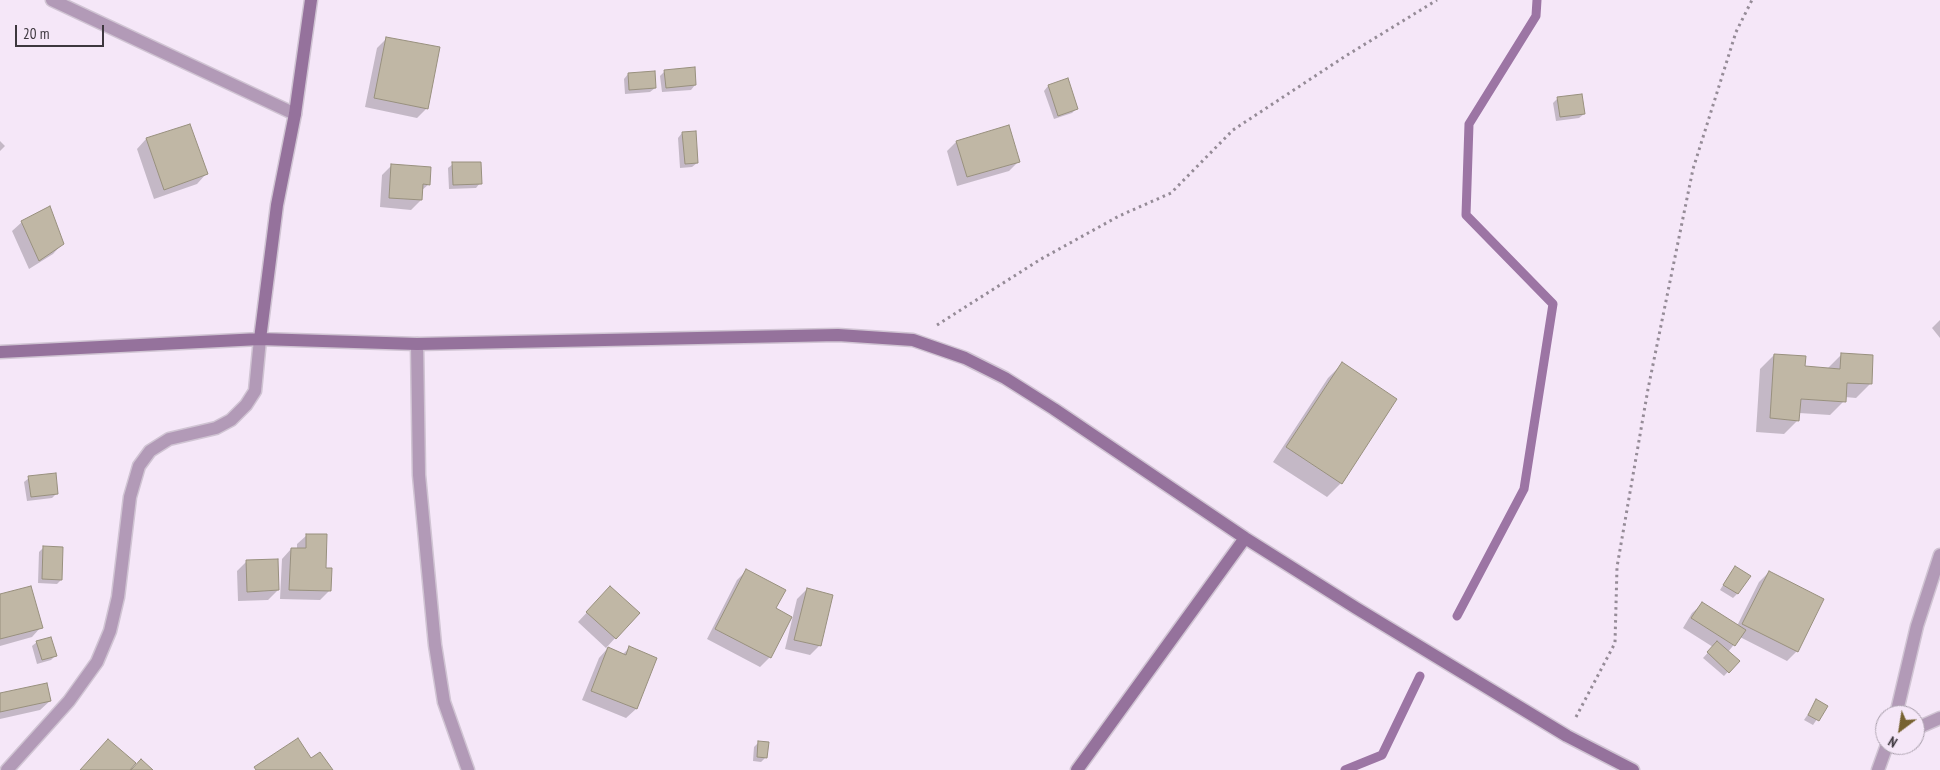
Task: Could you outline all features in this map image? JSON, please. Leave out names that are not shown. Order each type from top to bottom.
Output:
[{"type":"street","points":[[52,0],[295,114]]},
{"type":"street","points":[[7,770],[69,701],[97,662],[110,631],[118,597],[130,497],[139,466],[150,451],[169,439],[216,428],[231,420],[246,405],[255,391],[277,205],[295,114],[311,0]]},
{"type":"street","points":[[0,352],[260,339],[417,344],[838,335],[913,340],[965,358],[1005,378],[1245,538],[1567,736],[1633,770]]},
{"type":"street","points":[[417,344],[418,475],[435,645],[444,702],[468,770]]},
{"type":"street","points":[[1078,770],[1245,538]]},
{"type":"street","points":[[1898,705],[1917,626],[1940,555]]},
{"type":"street","points":[[1925,725],[1940,718]]},
{"type":"street","points":[[1878,770],[1883,755]]},
{"type":"path","points":[[913,340],[1041,258],[1119,216],[1171,192],[1233,130],[1344,57],[1437,0]]},
{"type":"path","points":[[1567,736],[1615,643],[1617,567],[1648,389],[1694,169],[1736,32],[1752,0]]},
{"type":"building","points":[[386,37],[440,47],[428,109],[374,98]]},
{"type":"building","points":[[695,67],[696,85],[666,88],[664,70]]},
{"type":"building","points":[[655,71],[656,88],[629,90],[628,73]]},
{"type":"building","points":[[1068,78],[1078,109],[1058,116],[1048,85]]},
{"type":"building","points":[[1582,94],[1585,114],[1560,117],[1557,97]]},
{"type":"building","points":[[190,124],[208,174],[164,190],[146,138]]},
{"type":"building","points":[[1009,125],[1020,162],[967,177],[956,141]]},
{"type":"building","points":[[696,131],[698,163],[685,164],[682,132]]},
{"type":"building","points":[[452,162],[481,162],[482,184],[453,185]]},
{"type":"building","points":[[391,164],[431,167],[430,185],[423,184],[422,200],[389,198]]},
{"type":"building","points":[[50,206],[64,244],[39,261],[21,221]]},
{"type":"building","points":[[1841,353],[1873,355],[1872,384],[1847,383],[1846,402],[1801,399],[1799,421],[1770,418],[1774,354],[1806,356],[1805,366],[1840,369]]},
{"type":"building","points":[[1342,362],[1397,399],[1342,484],[1286,447]]},
{"type":"building","points":[[56,473],[58,494],[31,497],[28,476]]},
{"type":"building","points":[[306,534],[327,534],[326,568],[332,568],[331,591],[289,590],[291,548],[306,548]]},
{"type":"building","points":[[43,546],[63,547],[62,580],[42,579]]},
{"type":"building","points":[[278,559],[279,590],[247,592],[246,560]]},
{"type":"building","points":[[1735,566],[1751,576],[1738,594],[1723,585]]},
{"type":"building","points":[[746,569],[786,590],[776,608],[792,617],[771,658],[715,629]]},
{"type":"building","points":[[1769,571],[1824,599],[1798,652],[1742,624]]},
{"type":"building","points":[[31,586],[43,628],[0,639],[0,594]]},
{"type":"building","points":[[610,586],[640,613],[616,639],[586,612]]},
{"type":"building","points":[[807,588],[833,595],[821,646],[794,640]]},
{"type":"building","points":[[1702,602],[1746,630],[1735,646],[1691,618]]},
{"type":"building","points":[[51,637],[57,656],[42,660],[36,641]]},
{"type":"building","points":[[1717,641],[1740,661],[1729,673],[1707,652]]},
{"type":"building","points":[[629,646],[657,658],[637,709],[591,691],[608,647],[626,655]]},
{"type":"building","points":[[47,683],[51,701],[0,712],[0,693]]},
{"type":"building","points":[[1816,699],[1828,706],[1819,721],[1808,715]]},
{"type":"building","points":[[298,738],[311,758],[320,752],[333,770],[256,770],[254,767]]},
{"type":"building","points":[[108,739],[136,763],[130,770],[80,770]]},
{"type":"building","points":[[758,741],[769,742],[767,758],[757,757]]},
{"type":"building","points":[[141,759],[153,770],[131,770]]},
{"type":"waterway","points":[[1457,616],[1524,489],[1553,304],[1466,215],[1469,124],[1536,16],[1537,0]]},
{"type":"waterway","points":[[1345,770],[1382,755],[1420,676]]}]
